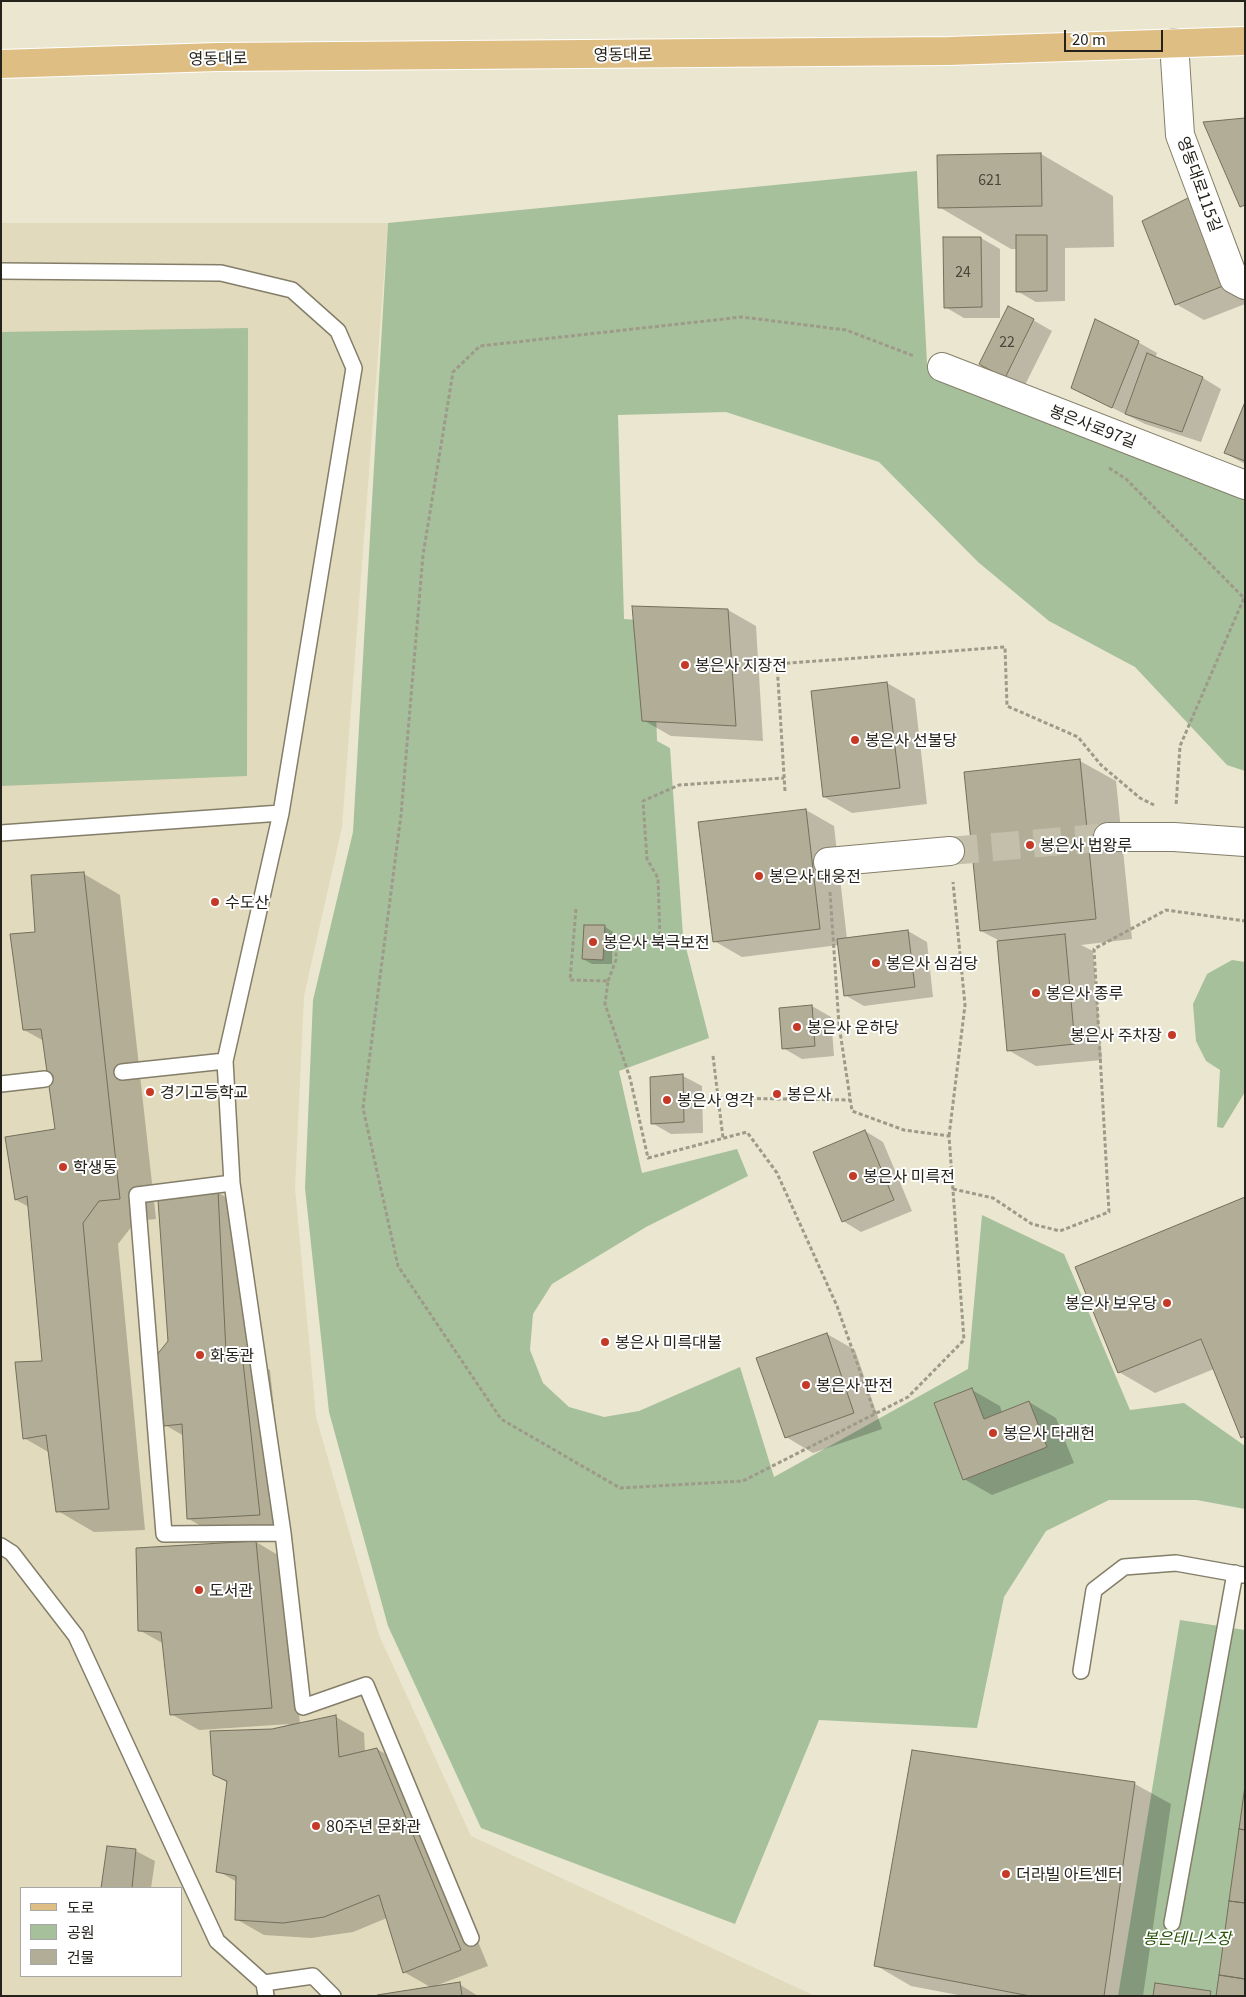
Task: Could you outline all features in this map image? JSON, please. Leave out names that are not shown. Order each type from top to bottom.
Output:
[{"type":"main road","name":"영동대로","points":[[1,64],[217,58],[949,51],[1245,41]]},
{"type":"street","name":"영동대로115길","points":[[1174,43],[1180,135],[1234,279],[1245,285]]},
{"type":"street","name":"봉은사로97길","points":[[942,367],[1245,485]]},
{"type":"street","points":[[1108,837],[1174,826],[1245,842]]},
{"type":"street","points":[[828,862],[950,851]]},
{"type":"lane","points":[[1,272],[221,273],[292,290],[338,331],[354,368],[282,813],[225,1061],[232,1183],[283,1533],[303,1707],[366,1686],[471,1938]]},
{"type":"lane","points":[[1,833],[282,813]]},
{"type":"lane","points":[[122,1072],[225,1061]]},
{"type":"lane","points":[[1,1084],[45,1079]]},
{"type":"lane","points":[[232,1183],[136,1195],[164,1534],[283,1533]]},
{"type":"lane","points":[[1,1546],[12,1553],[76,1636],[217,1941],[265,1990],[313,1976],[333,1996]]},
{"type":"lane","points":[[1081,1671],[1094,1590],[1124,1567],[1176,1563],[1240,1574],[1172,1923]]},
{"type":"path","points":[[942,367],[846,330],[742,317],[480,346],[453,372],[423,555],[401,815],[362,1108],[398,1266],[501,1419],[620,1488],[743,1481],[908,1397],[964,1340],[948,1136],[965,1004],[950,851]]},
{"type":"path","points":[[1104,464],[1126,479],[1244,598],[1180,746],[1174,826]]},
{"type":"path","points":[[785,791],[777,664],[1005,647],[1007,706],[1078,737],[1101,765],[1174,826]]},
{"type":"path","points":[[784,778],[679,785],[643,801],[647,859],[658,878],[660,939],[616,939],[616,960],[608,981],[605,1004],[630,1078],[648,1158],[746,1132],[777,1173],[837,1306],[875,1414]]},
{"type":"path","points":[[828,862],[839,1025],[852,1111],[904,1130],[948,1136]]},
{"type":"path","points":[[576,910],[570,980],[608,981]]},
{"type":"path","points":[[952,1189],[993,1198],[1032,1224],[1060,1231],[1109,1212],[1094,949],[1166,910],[1245,920]]},
{"type":"path","points":[[713,1056],[723,1138]]},
{"type":"path","points":[[718,1098],[850,1100]]},
{"type":"shaded area","name":"경기고등학교","points":[[1,223],[388,223],[342,827],[304,996],[295,1188],[316,1417],[379,1635],[471,1836],[815,1996],[1,1996]]},
{"type":"green space","name":"봉은사","points":[[917,171],[927,364],[1245,500],[1245,771],[1227,765],[1135,667],[1049,621],[978,562],[879,462],[726,412],[618,415],[624,619],[653,621],[657,741],[670,748],[683,936],[709,1038],[619,1071],[642,1173],[737,1149],[748,1176],[646,1227],[552,1284],[533,1314],[530,1350],[543,1383],[569,1407],[604,1417],[639,1411],[740,1367],[774,1477],[968,1369],[982,1215],[1064,1254],[1130,1410],[1184,1403],[1245,1446],[1245,1509],[1197,1500],[1109,1500],[1046,1531],[1004,1597],[977,1728],[819,1720],[735,1924],[481,1828],[388,1626],[329,1412],[305,1188],[313,1000],[353,832],[388,223]]},
{"type":"green space","points":[[248,328],[247,776],[1,786],[1,332]]},
{"type":"green space","points":[[1232,960],[1245,962],[1245,1092],[1223,1128],[1217,1127],[1220,1070],[1206,1061],[1196,1041],[1193,1004],[1207,974]]},
{"type":"green space","name":"봉은테니스장","points":[[1180,1620],[1245,1630],[1245,1996],[1118,1996]]},
{"type":"building","points":[[1245,118],[1245,205],[1240,207],[1203,122]]},
{"type":"building","points":[[1041,153],[1042,206],[938,208],[937,155]]},
{"type":"building","points":[[1194,195],[1228,284],[1175,305],[1142,221]]},
{"type":"building","points":[[1016,235],[1047,235],[1047,291],[1016,292]]},
{"type":"building","points":[[943,237],[981,237],[982,307],[944,308]]},
{"type":"building","points":[[1008,306],[1034,319],[1005,378],[979,364]]},
{"type":"building","points":[[1095,319],[1139,341],[1112,408],[1071,388]]},
{"type":"building","points":[[1147,353],[1203,377],[1182,432],[1125,414]]},
{"type":"building","points":[[1245,402],[1245,461],[1224,453]]},
{"type":"building","name":"봉은사 지장전","points":[[632,606],[728,609],[736,726],[642,721]]},
{"type":"building","name":"봉은사 선불당","points":[[887,682],[900,788],[823,797],[811,691]]},
{"type":"building","name":"봉은사 법왕루","points":[[1080,759],[1096,919],[980,931],[964,772]]},
{"type":"building","name":"봉은사 대웅전","points":[[806,809],[820,929],[713,942],[698,822]]},
{"type":"building","name":"학생동","points":[[84,872],[120,1199],[99,1201],[83,1223],[109,1509],[56,1512],[46,1435],[23,1439],[15,1362],[42,1361],[27,1196],[15,1200],[5,1137],[55,1129],[41,1029],[23,1030],[10,934],[35,932],[31,875]]},
{"type":"building","name":"봉은사 북극보전","points":[[584,925],[605,925],[603,960],[582,959]]},
{"type":"building","name":"봉은사 심검당","points":[[908,930],[915,987],[844,996],[837,939]]},
{"type":"building","name":"봉은사 종루","points":[[1065,934],[1075,1044],[1007,1051],[997,941]]},
{"type":"building","name":"봉은사 운하당","points":[[812,1005],[815,1046],[782,1049],[779,1008]]},
{"type":"building","name":"봉은사 영각","points":[[683,1074],[684,1122],[651,1124],[650,1077]]},
{"type":"building","name":"봉은사 미륵전","points":[[865,1130],[894,1200],[842,1222],[813,1152]]},
{"type":"building","name":"화동관","points":[[218,1191],[226,1352],[242,1353],[260,1515],[187,1519],[182,1424],[164,1426],[156,1356],[168,1341],[158,1200]]},
{"type":"building","name":"봉은사 보우당","points":[[1245,1197],[1245,1436],[1241,1438],[1201,1339],[1118,1373],[1075,1267]]},
{"type":"building","name":"봉은사 판전","points":[[827,1333],[854,1413],[785,1438],[756,1358]]},
{"type":"building","name":"봉은사 다래헌","points":[[972,1388],[984,1419],[1029,1401],[1047,1447],[963,1480],[934,1403]]},
{"type":"building","name":"도서관","points":[[256,1541],[272,1708],[170,1715],[161,1632],[138,1631],[136,1548]]},
{"type":"building","name":"80주년 문화관","points":[[336,1715],[339,1757],[377,1748],[461,1950],[403,1973],[379,1895],[324,1917],[283,1923],[235,1920],[236,1876],[216,1872],[227,1781],[213,1775],[210,1731],[272,1729]]},
{"type":"building","name":"더라빌 아트센터","points":[[912,1750],[1135,1782],[1104,1996],[1030,1996],[874,1966]]},
{"type":"building","points":[[1245,1786],[1245,1830],[1239,1829]]},
{"type":"building","points":[[1239,1829],[1245,1830],[1245,1903],[1229,1901]]},
{"type":"building","points":[[107,1846],[136,1849],[132,1887],[101,1887]]},
{"type":"building","points":[[1229,1901],[1245,1903],[1245,1979],[1219,1975]]},
{"type":"building","points":[[1219,1975],[1245,1979],[1245,1996],[1216,1996]]},
{"type":"building","points":[[460,1982],[462,1996],[377,1996],[377,1995]]},
{"type":"building","points":[[1155,1983],[1211,1991],[1210,1996],[1153,1996]]},
{"type":"tunnel","points":[[950,851],[1108,837]]},
{"type":"place","name":"봉은사 지장전","points":[[685,665]]},
{"type":"place","name":"봉은사 선불당","points":[[855,740]]},
{"type":"place","name":"봉은사 법왕루","points":[[1030,845]]},
{"type":"place","name":"봉은사 대웅전","points":[[759,876]]},
{"type":"place","name":"수도산","points":[[215,902]]},
{"type":"place","name":"봉은사 북극보전","points":[[593,942]]},
{"type":"place","name":"봉은사 심검당","points":[[876,963]]},
{"type":"place","name":"봉은사 종루","points":[[1036,993]]},
{"type":"place","name":"봉은사 운하당","points":[[797,1027]]},
{"type":"place","name":"봉은사 주차장","points":[[1172,1035]]},
{"type":"place","name":"경기고등학교","points":[[150,1092]]},
{"type":"place","name":"봉은사","points":[[777,1094]]},
{"type":"place","name":"봉은사 영각","points":[[667,1100]]},
{"type":"place","name":"학생동","points":[[63,1167]]},
{"type":"place","name":"봉은사 미륵전","points":[[853,1176]]},
{"type":"place","name":"봉은사 보우당","points":[[1167,1303]]},
{"type":"place","name":"봉은사 미륵대불","points":[[605,1342]]},
{"type":"place","name":"화동관","points":[[200,1355]]},
{"type":"place","name":"봉은사 판전","points":[[806,1385]]},
{"type":"place","name":"봉은사 다래헌","points":[[993,1433]]},
{"type":"place","name":"도서관","points":[[199,1590]]},
{"type":"place","name":"80주년 문화관","points":[[316,1826]]},
{"type":"place","name":"더라빌 아트센터","points":[[1006,1874]]}]
